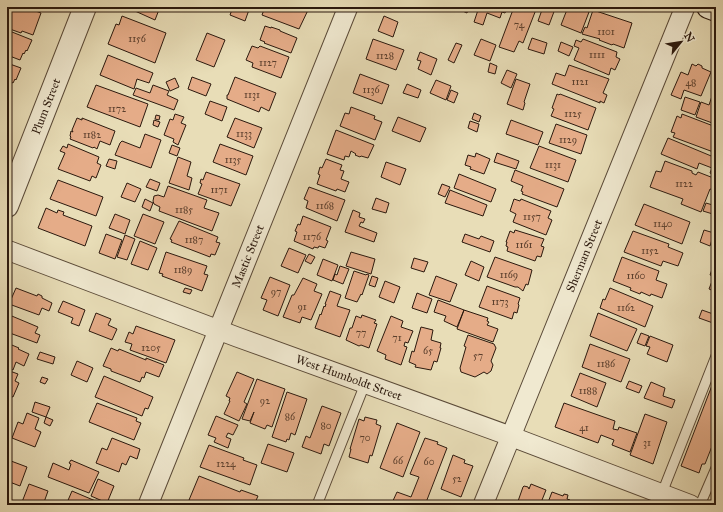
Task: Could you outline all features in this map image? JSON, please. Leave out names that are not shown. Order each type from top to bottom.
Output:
[{"type":"street","name":"Plum Street","points":[[7,206],[85,7]]},
{"type":"street","name":"Mastic Street","points":[[148,505],[348,7]]},
{"type":"street","name":"Sherman Street","points":[[483,505],[685,7]]},
{"type":"street","points":[[708,7],[716,10]]},
{"type":"street","name":"West Humboldt Street","points":[[7,250],[218,330],[510,436],[691,505]]},
{"type":"lane","points":[[662,493],[716,356]]},
{"type":"lane","points":[[317,505],[365,384]]},
{"type":"lane","points":[[700,505],[716,468]]},
{"type":"building","points":[[7,7],[25,7],[41,13],[33,35],[7,28]]},
{"type":"building","points":[[130,7],[160,7],[155,20],[135,11],[135,9]]},
{"type":"building","points":[[233,7],[250,7],[245,21],[230,15]]},
{"type":"building","points":[[265,7],[309,8],[299,29],[262,15]]},
{"type":"building","points":[[456,7],[469,7],[467,13]]},
{"type":"building","points":[[479,7],[508,7],[505,13],[502,12],[500,18],[487,13],[483,25],[474,22]]},
{"type":"building","points":[[514,7],[537,7],[523,43],[519,41],[514,52],[499,47]]},
{"type":"building","points":[[543,7],[551,7],[555,9],[549,25],[538,21]]},
{"type":"building","points":[[568,7],[576,7],[589,12],[581,33],[561,25]]},
{"type":"building","points":[[593,10],[632,23],[624,48],[582,34],[585,27],[587,28]]},
{"type":"building","points":[[122,16],[166,33],[155,63],[108,44],[116,24],[119,25]]},
{"type":"building","points":[[384,16],[398,22],[393,37],[378,31]]},
{"type":"building","points":[[265,26],[280,30],[297,38],[291,53],[264,43],[265,42],[260,40]]},
{"type":"building","points":[[7,30],[32,40],[27,51],[26,50],[24,54],[23,53],[20,60],[7,55]]},
{"type":"building","points":[[207,33],[225,40],[214,67],[196,60]]},
{"type":"building","points":[[532,38],[547,43],[544,54],[528,49]]},
{"type":"building","points":[[373,39],[404,50],[396,70],[366,59]]},
{"type":"building","points":[[481,39],[496,45],[490,61],[474,55]]},
{"type":"building","points":[[583,39],[617,52],[616,57],[620,59],[615,70],[611,68],[609,75],[574,60],[579,48],[574,46],[576,40],[581,42]]},
{"type":"building","points":[[561,42],[573,47],[569,56],[558,51]]},
{"type":"building","points":[[456,43],[462,45],[454,63],[448,60]]},
{"type":"building","points":[[252,46],[258,48],[260,46],[289,57],[281,78],[252,67],[253,63],[246,60]]},
{"type":"building","points":[[420,52],[437,59],[431,75],[418,69],[421,61],[417,60]]},
{"type":"building","points":[[108,55],[153,73],[149,83],[137,79],[134,89],[100,75]]},
{"type":"building","points":[[7,63],[21,68],[16,80],[15,79],[13,83],[11,82],[9,89],[7,88]]},
{"type":"building","points":[[490,63],[497,66],[495,74],[488,72]]},
{"type":"building","points":[[692,64],[696,66],[698,64],[702,66],[702,68],[711,72],[701,96],[684,90],[681,99],[671,95],[681,72],[688,75]]},
{"type":"building","points":[[569,65],[609,79],[603,93],[607,95],[604,103],[600,101],[600,103],[552,84],[556,73],[565,76]]},
{"type":"building","points":[[507,70],[517,74],[511,88],[501,83]]},
{"type":"building","points":[[360,74],[389,85],[382,104],[353,93]]},
{"type":"building","points":[[192,77],[211,84],[206,96],[188,89]]},
{"type":"building","points":[[235,77],[276,93],[269,111],[261,107],[259,112],[227,99],[227,95]]},
{"type":"building","points":[[175,78],[179,87],[170,91],[166,82]]},
{"type":"building","points":[[516,79],[530,84],[523,110],[507,104]]},
{"type":"building","points":[[436,80],[451,86],[446,100],[430,93]]},
{"type":"building","points":[[407,84],[421,90],[418,98],[403,93]]},
{"type":"building","points":[[96,85],[148,104],[140,127],[87,107]]},
{"type":"building","points":[[153,85],[169,91],[167,95],[178,100],[174,110],[133,95],[136,88],[150,93]]},
{"type":"building","points":[[715,87],[715,124],[696,117],[701,102],[709,105]]},
{"type":"building","points":[[451,90],[458,93],[454,103],[447,100]]},
{"type":"building","points":[[557,94],[596,108],[588,130],[551,116]]},
{"type":"building","points":[[685,97],[700,102],[695,115],[681,110]]},
{"type":"building","points":[[210,101],[227,107],[222,121],[205,114]]},
{"type":"building","points":[[351,107],[375,116],[374,119],[382,122],[375,140],[340,126],[345,113],[349,114]]},
{"type":"building","points":[[474,113],[481,116],[479,122],[472,119]]},
{"type":"building","points":[[175,114],[184,117],[181,123],[186,125],[178,145],[173,142],[174,139],[164,135],[170,119],[173,120]]},
{"type":"building","points":[[682,114],[716,127],[716,153],[673,137],[675,133],[671,132],[677,116],[681,118]]},
{"type":"building","points":[[156,115],[160,116],[159,120],[155,119]]},
{"type":"building","points":[[398,117],[426,128],[420,142],[392,131]]},
{"type":"building","points":[[77,118],[82,120],[82,118],[115,131],[110,145],[100,141],[97,149],[70,139],[71,131],[73,132],[72,130]]},
{"type":"building","points":[[235,118],[262,128],[254,148],[227,137]]},
{"type":"building","points":[[154,120],[160,122],[158,127],[153,125]]},
{"type":"building","points":[[511,120],[543,132],[538,145],[506,134]]},
{"type":"building","points":[[470,121],[479,124],[477,132],[468,128]]},
{"type":"building","points":[[556,124],[587,135],[581,154],[549,143]]},
{"type":"building","points":[[336,130],[374,145],[368,158],[355,155],[356,154],[351,151],[349,157],[345,156],[344,160],[327,154]]},
{"type":"building","points":[[145,134],[161,140],[151,168],[115,155],[122,141],[140,148]]},
{"type":"building","points":[[668,138],[716,158],[716,176],[710,173],[712,168],[699,163],[697,169],[661,154]]},
{"type":"building","points":[[68,144],[99,157],[97,163],[101,165],[96,178],[92,176],[90,181],[58,169],[65,153],[60,151],[63,146],[67,148]]},
{"type":"building","points":[[220,144],[253,156],[246,175],[213,162]]},
{"type":"building","points":[[172,145],[180,148],[177,156],[169,153]]},
{"type":"building","points":[[539,146],[576,160],[568,182],[530,168]]},
{"type":"building","points":[[476,153],[490,159],[484,174],[470,169],[471,167],[465,165],[468,155],[475,157]]},
{"type":"building","points":[[497,153],[519,161],[516,169],[494,162]]},
{"type":"building","points":[[178,157],[191,162],[187,176],[192,178],[189,190],[169,183]]},
{"type":"building","points":[[109,159],[117,161],[115,169],[106,166]]},
{"type":"building","points":[[326,159],[342,165],[340,170],[344,171],[341,179],[349,182],[345,192],[337,189],[336,191],[317,184],[320,175],[318,174],[320,167],[322,168]]},
{"type":"building","points":[[665,161],[692,171],[692,173],[696,175],[698,172],[716,179],[716,195],[713,193],[714,190],[710,189],[701,212],[681,204],[683,199],[650,187],[656,171],[661,172]]},
{"type":"building","points":[[386,162],[406,169],[400,185],[381,177]]},
{"type":"building","points":[[515,170],[564,189],[557,207],[522,194],[523,192],[521,191],[523,186],[511,181]]},
{"type":"building","points":[[206,172],[240,184],[231,206],[198,194],[202,184],[200,183],[201,179],[203,180]]},
{"type":"building","points":[[459,174],[496,189],[491,202],[454,188]]},
{"type":"building","points":[[150,179],[160,183],[157,191],[146,187]]},
{"type":"building","points":[[58,180],[103,197],[96,216],[50,199]]},
{"type":"building","points":[[127,183],[141,189],[135,202],[121,197]]},
{"type":"building","points":[[442,184],[450,187],[445,197],[438,194]]},
{"type":"building","points":[[168,186],[207,200],[204,208],[219,213],[212,231],[159,211],[160,207],[154,204],[153,201],[154,196],[158,195],[164,197]]},
{"type":"building","points":[[309,187],[345,200],[337,221],[306,208],[308,201],[304,199]]},
{"type":"building","points":[[450,190],[487,205],[483,216],[445,203]]},
{"type":"building","points":[[376,198],[389,203],[386,213],[372,209]]},
{"type":"building","points":[[145,199],[153,203],[150,211],[142,207]]},
{"type":"building","points":[[514,199],[520,201],[521,199],[551,211],[548,218],[552,220],[546,235],[513,222],[516,214],[510,211]]},
{"type":"building","points":[[706,203],[716,206],[716,215],[703,211]]},
{"type":"building","points":[[644,204],[690,222],[682,244],[635,225]]},
{"type":"building","points":[[46,208],[57,213],[58,210],[64,212],[63,215],[92,226],[85,246],[38,228]]},
{"type":"building","points":[[353,210],[360,213],[359,217],[365,219],[359,226],[377,233],[374,242],[345,232]]},
{"type":"building","points":[[115,214],[130,220],[125,234],[109,228]]},
{"type":"building","points":[[143,214],[164,222],[155,244],[134,236]]},
{"type":"building","points":[[303,216],[331,227],[326,240],[328,241],[325,248],[319,246],[318,248],[314,247],[313,249],[294,241],[297,232],[295,231],[298,224],[300,225]]},
{"type":"building","points":[[179,221],[218,237],[216,242],[220,243],[215,255],[211,254],[210,257],[171,242],[172,240],[170,239]]},
{"type":"building","points":[[515,230],[544,239],[541,246],[544,247],[541,257],[537,256],[535,261],[507,251],[508,247],[506,246],[506,242],[510,231],[514,233]]},
{"type":"building","points":[[704,230],[714,233],[710,246],[700,242]]},
{"type":"building","points":[[633,231],[669,244],[668,247],[683,253],[678,266],[663,261],[661,266],[624,252]]},
{"type":"building","points":[[106,234],[122,240],[115,259],[99,253]]},
{"type":"building","points":[[465,234],[479,239],[481,236],[494,241],[490,252],[462,242]]},
{"type":"building","points":[[125,235],[135,239],[127,260],[117,257]]},
{"type":"building","points":[[140,241],[157,248],[148,270],[131,264]]},
{"type":"building","points":[[289,248],[306,255],[298,273],[281,266]]},
{"type":"building","points":[[166,252],[207,266],[204,274],[208,275],[202,291],[162,276],[163,274],[159,273]]},
{"type":"building","points":[[351,252],[375,259],[371,274],[346,266]]},
{"type":"building","points":[[309,254],[315,257],[311,264],[305,261]]},
{"type":"building","points":[[495,257],[532,270],[528,285],[526,284],[523,291],[518,287],[487,277]]},
{"type":"building","points":[[622,257],[659,271],[656,280],[667,284],[662,298],[651,294],[650,296],[641,292],[640,294],[630,290],[631,288],[613,281]]},
{"type":"building","points":[[414,258],[428,262],[424,272],[411,268]]},
{"type":"building","points":[[323,259],[338,265],[332,281],[317,275]]},
{"type":"building","points":[[471,261],[484,267],[479,281],[465,275]]},
{"type":"building","points":[[715,261],[716,292],[709,289],[714,276],[710,275]]},
{"type":"building","points":[[340,266],[349,269],[343,284],[333,280],[335,274],[337,275]]},
{"type":"building","points":[[354,271],[369,275],[362,295],[361,294],[357,302],[345,298]]},
{"type":"building","points":[[372,276],[378,278],[375,287],[369,285]]},
{"type":"building","points":[[436,276],[457,284],[450,302],[429,295]]},
{"type":"building","points":[[270,277],[290,285],[278,316],[263,310],[267,300],[261,298]]},
{"type":"building","points":[[303,278],[317,284],[314,291],[322,294],[311,320],[302,317],[300,323],[283,317],[292,295],[294,295]]},
{"type":"building","points":[[385,281],[400,287],[394,303],[379,297]]},
{"type":"building","points":[[487,286],[520,298],[517,313],[514,312],[512,319],[479,307]]},
{"type":"building","points":[[16,288],[37,296],[38,294],[42,296],[42,298],[52,303],[49,311],[42,308],[39,315],[9,304]]},
{"type":"building","points":[[185,288],[192,290],[190,294],[183,292]]},
{"type":"building","points":[[610,288],[653,306],[645,327],[600,308],[603,299],[605,300]]},
{"type":"building","points":[[330,291],[341,295],[337,306],[350,310],[340,337],[315,328],[320,314],[321,315],[324,306],[325,307]]},
{"type":"building","points":[[417,293],[432,299],[427,313],[412,308]]},
{"type":"building","points":[[438,300],[464,310],[457,327],[444,321],[446,316],[434,312]]},
{"type":"building","points":[[63,301],[85,310],[79,326],[71,323],[73,318],[58,312]]},
{"type":"building","points":[[464,310],[488,318],[487,321],[489,322],[487,325],[498,329],[493,342],[457,329]]},
{"type":"building","points":[[702,310],[716,315],[713,323],[699,318]]},
{"type":"building","points":[[96,313],[111,319],[108,325],[117,329],[112,340],[89,331]]},
{"type":"building","points":[[598,313],[637,329],[627,351],[590,336]]},
{"type":"building","points":[[7,314],[38,327],[35,333],[40,335],[37,343],[7,332]]},
{"type":"building","points":[[362,315],[376,320],[374,323],[377,324],[369,348],[361,345],[359,346],[346,340],[356,316],[361,318]]},
{"type":"building","points":[[391,316],[403,321],[401,327],[413,331],[408,343],[405,342],[404,346],[407,347],[401,365],[385,359],[386,355],[377,351]]},
{"type":"building","points":[[136,326],[175,340],[166,363],[130,350],[132,344],[125,342],[129,332],[133,334]]},
{"type":"building","points":[[421,327],[433,330],[431,340],[441,343],[437,362],[434,361],[431,370],[415,367],[416,365],[409,362],[412,351],[414,352]]},
{"type":"building","points":[[641,333],[649,336],[645,346],[637,343]]},
{"type":"building","points":[[468,335],[494,344],[496,348],[491,361],[493,365],[491,371],[487,374],[484,372],[475,377],[461,372],[460,368],[466,347],[464,346]]},
{"type":"building","points":[[650,336],[673,345],[667,362],[647,354],[650,347],[646,346]]},
{"type":"building","points":[[7,343],[29,354],[24,366],[16,362],[13,370],[7,369]]},
{"type":"building","points":[[590,344],[630,359],[621,382],[582,367]]},
{"type":"building","points":[[111,348],[118,351],[119,349],[146,360],[146,358],[164,365],[159,377],[146,372],[144,378],[142,377],[140,382],[111,371],[111,369],[103,366]]},
{"type":"building","points":[[40,352],[55,357],[53,364],[37,359]]},
{"type":"building","points":[[77,361],[93,368],[87,382],[71,375]]},
{"type":"building","points":[[7,370],[18,374],[15,381],[19,383],[13,397],[10,396],[9,398],[7,397]]},
{"type":"building","points":[[237,372],[254,379],[244,402],[247,404],[239,421],[224,414],[230,401],[230,398],[226,396]]},
{"type":"building","points":[[580,373],[606,383],[597,407],[571,396]]},
{"type":"building","points":[[716,375],[716,436],[705,464],[702,464],[699,473],[681,466]]},
{"type":"building","points":[[104,376],[153,397],[148,409],[145,408],[142,416],[95,397]]},
{"type":"building","points":[[42,377],[48,379],[45,384],[40,382]]},
{"type":"building","points":[[257,379],[285,389],[272,427],[267,425],[265,429],[250,423],[254,412],[250,421],[242,419]]},
{"type":"building","points":[[629,381],[642,386],[639,393],[626,388]]},
{"type":"building","points":[[651,382],[665,388],[663,396],[675,400],[672,408],[644,398]]},
{"type":"building","points":[[287,392],[307,399],[295,435],[291,433],[289,440],[287,439],[286,442],[272,437]]},
{"type":"building","points":[[35,402],[50,407],[46,417],[32,412]]},
{"type":"building","points":[[97,403],[137,418],[136,421],[141,423],[134,440],[89,422]]},
{"type":"building","points":[[564,403],[615,421],[613,429],[618,430],[619,427],[637,433],[630,452],[612,445],[614,440],[601,435],[598,443],[555,427]]},
{"type":"building","points":[[322,406],[341,413],[329,446],[324,444],[321,454],[302,447],[306,436],[310,438]]},
{"type":"building","points":[[27,413],[39,418],[35,429],[41,432],[35,447],[12,438],[18,422],[23,424]]},
{"type":"building","points":[[645,414],[667,422],[653,464],[630,455]]},
{"type":"building","points":[[216,416],[238,425],[233,435],[228,433],[226,437],[231,439],[228,448],[214,442],[216,438],[208,435]]},
{"type":"building","points":[[46,417],[53,420],[50,426],[44,423]]},
{"type":"building","points":[[365,417],[377,420],[376,424],[381,426],[372,456],[370,455],[368,463],[349,457],[359,419],[364,421]]},
{"type":"building","points":[[397,423],[420,432],[403,477],[380,468]]},
{"type":"building","points":[[112,438],[140,449],[137,459],[130,456],[126,465],[122,463],[119,472],[96,463],[102,448],[107,450]]},
{"type":"building","points":[[425,438],[438,442],[437,444],[447,448],[425,505],[391,505],[397,492],[411,497],[419,477],[410,474]]},
{"type":"building","points":[[268,444],[294,453],[287,472],[261,463]]},
{"type":"building","points":[[209,445],[244,458],[243,460],[257,465],[250,485],[200,467]]},
{"type":"building","points":[[453,455],[465,460],[464,463],[473,466],[461,497],[441,489]]},
{"type":"building","points":[[71,460],[99,472],[89,493],[48,477],[53,463],[69,470],[71,464],[69,463]]},
{"type":"building","points":[[11,461],[27,467],[20,486],[7,481],[7,471]]},
{"type":"building","points":[[199,476],[240,492],[241,490],[258,496],[254,505],[242,505],[237,503],[236,505],[202,505],[189,500]]},
{"type":"building","points":[[98,479],[114,486],[107,503],[91,496]]},
{"type":"building","points":[[29,484],[48,491],[43,505],[30,505],[22,502]]},
{"type":"building","points":[[531,484],[546,490],[540,505],[514,505],[514,502],[517,504],[523,487],[528,487],[529,489]]},
{"type":"building","points":[[72,491],[105,505],[66,505]]},
{"type":"building","points":[[552,492],[563,496],[564,494],[568,495],[567,499],[570,500],[568,505],[547,505]]},
{"type":"building","points":[[327,501],[337,505],[325,505]]},
{"type":"building","points":[[580,501],[591,505],[578,505]]}]
